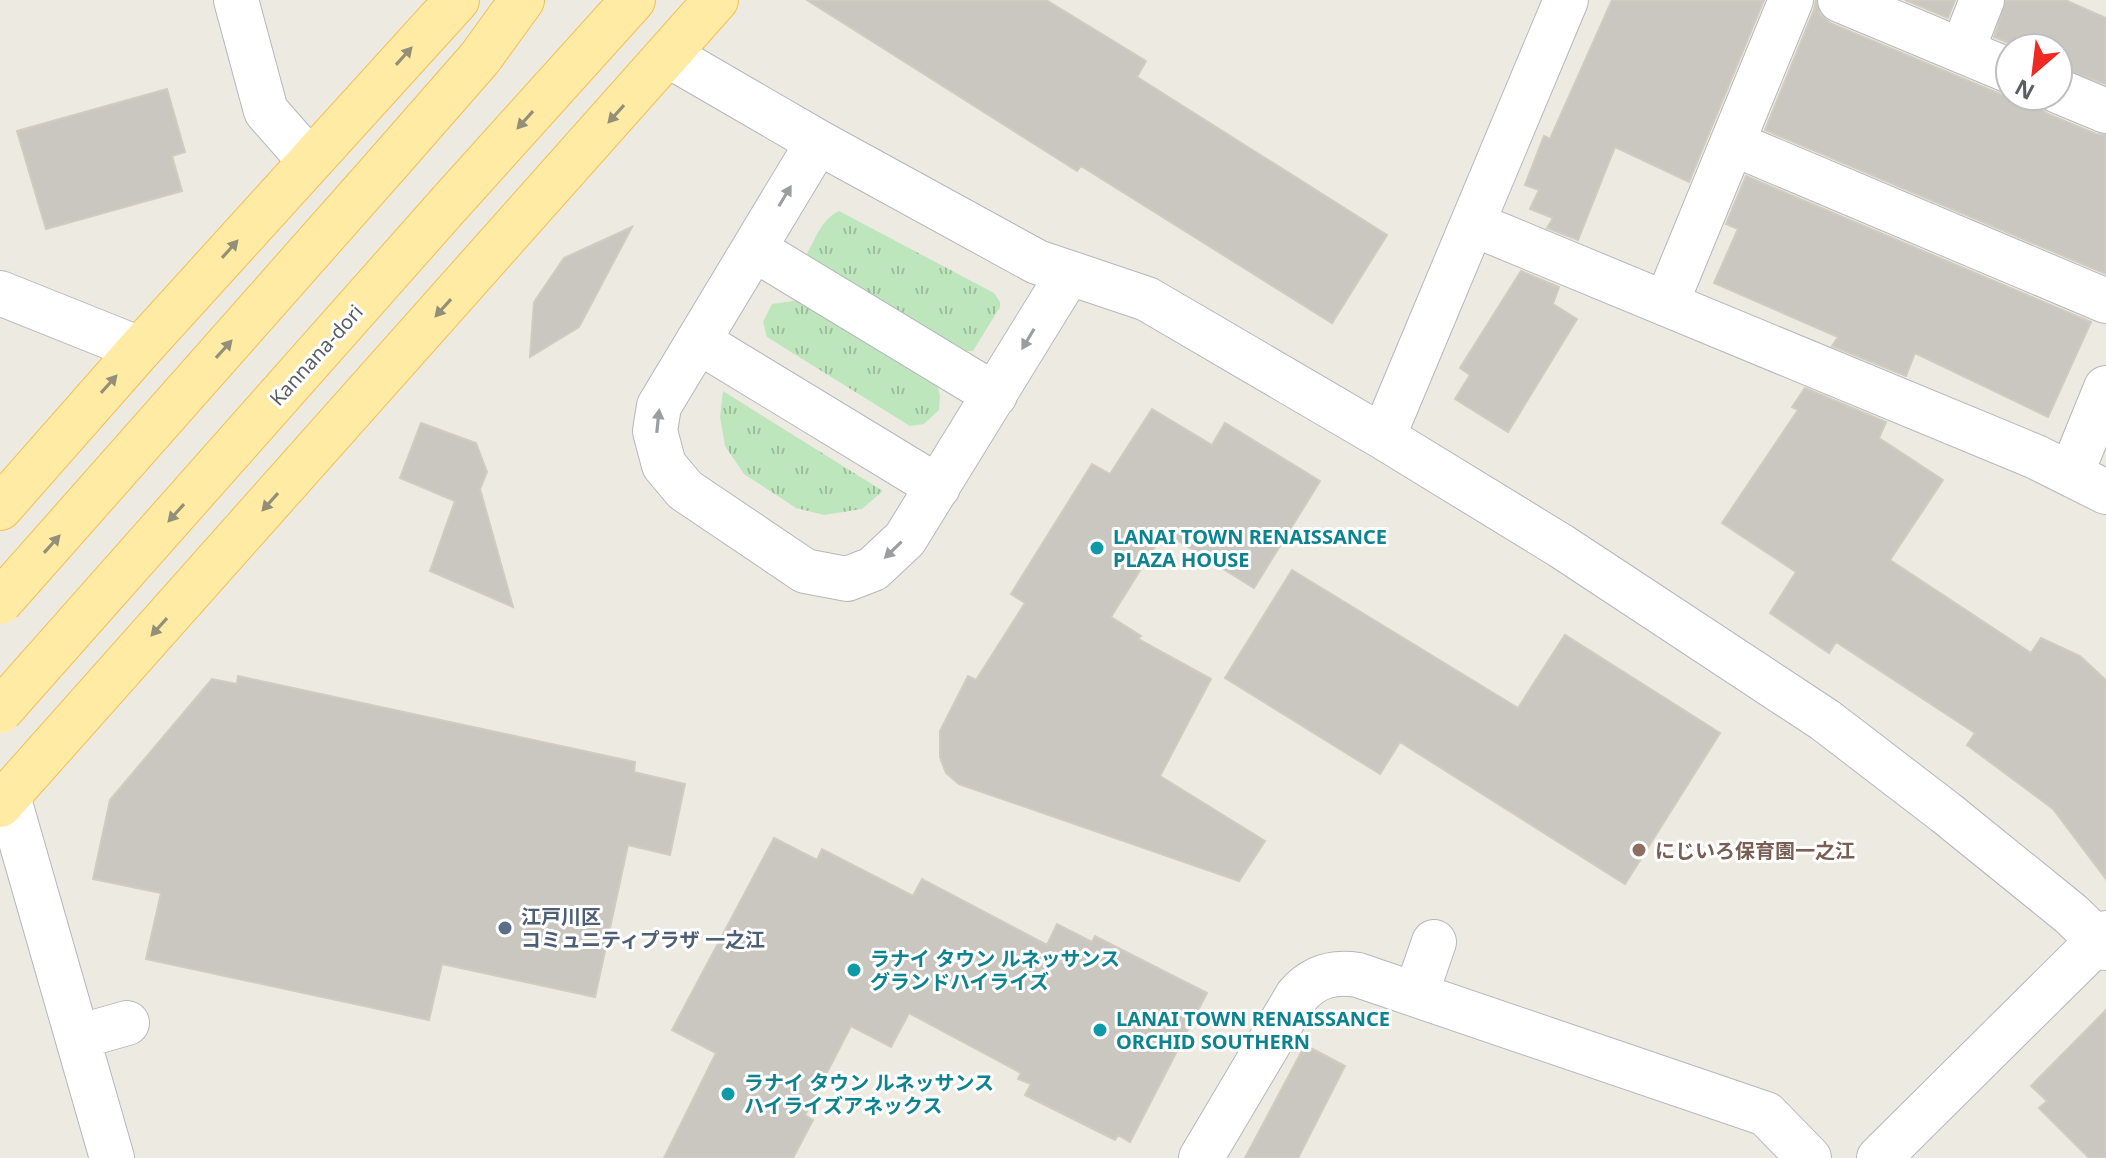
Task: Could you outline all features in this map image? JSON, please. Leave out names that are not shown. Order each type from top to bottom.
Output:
[{"type":"main road","points":[[0,508],[457,0]]},
{"type":"main road","points":[[0,602],[480,58],[522,0]]},
{"type":"main road","name":"Kannana-dori","points":[[0,711],[633,0]]},
{"type":"main road","points":[[4,801],[716,0]]},
{"type":"street","points":[[236,0],[266,111],[310,161]]},
{"type":"street","points":[[1383,437],[1566,0]]},
{"type":"street","points":[[1666,304],[1791,0]]},
{"type":"street","points":[[1840,0],[1994,64]]},
{"type":"street","points":[[1962,51],[1982,0]]},
{"type":"street","points":[[668,55],[818,142],[1037,262],[1147,299],[1383,437],[1561,546],[1825,720],[1945,812],[2103,941],[1879,1158]]},
{"type":"street","points":[[2074,98],[2106,111]]},
{"type":"street","points":[[818,142],[659,406],[655,431],[664,465],[685,490],[805,571],[847,579],[873,569],[905,539],[1069,273]]},
{"type":"street","points":[[1732,143],[2106,301]]},
{"type":"street","points":[[1473,224],[2022,451],[2088,483],[2106,388]]},
{"type":"street","points":[[754,249],[995,395]]},
{"type":"street","points":[[6,303],[140,349]]},
{"type":"street","points":[[698,341],[938,487]]},
{"type":"street","points":[[4,801],[78,1037],[112,1158]]},
{"type":"street","points":[[1416,994],[1434,942]]},
{"type":"street","points":[[1201,1158],[1297,996],[1308,983],[1341,973],[1358,975],[1416,994],[1766,1114],[1809,1158]]},
{"type":"street","points":[[78,1037],[127,1023]]},
{"type":"green space","points":[[839,211],[994,293],[1000,307],[973,351],[960,351],[814,264],[807,254],[824,224]]},
{"type":"green space","points":[[799,300],[936,380],[939,410],[924,424],[910,426],[767,337],[763,322],[772,304]]},
{"type":"green space","points":[[723,391],[883,491],[862,509],[824,515],[796,508],[744,474],[725,446],[720,417]]},
{"type":"building","points":[[807,0],[1046,0],[1146,61],[1137,77],[1387,235],[1332,323],[1081,166],[1077,171]]},
{"type":"building","points":[[1612,0],[1764,0],[1689,182],[1615,147],[1578,240],[1547,228],[1553,218],[1530,209],[1539,190],[1525,185],[1544,136],[1550,139]]},
{"type":"building","points":[[1816,0],[1820,14],[1830,23],[1994,91],[1994,112],[2045,112],[2096,134],[2106,135],[2106,274],[1765,130]]},
{"type":"building","points":[[1905,0],[1955,0],[1948,18]]},
{"type":"building","points":[[2006,0],[2065,0],[2106,18],[2106,84],[2074,73],[2074,32],[1996,32]]},
{"type":"building","points":[[167,89],[185,152],[172,156],[182,191],[46,229],[17,131]]},
{"type":"building","points":[[1746,176],[2091,322],[2048,417],[1915,353],[1906,376],[1832,346],[1838,337],[1714,283],[1738,229],[1726,224]]},
{"type":"building","points":[[632,227],[579,327],[530,357],[534,302],[564,258]]},
{"type":"building","points":[[1521,271],[1559,287],[1553,304],[1577,319],[1508,432],[1455,399],[1470,375],[1460,368]]},
{"type":"building","points":[[1805,388],[1886,422],[1879,438],[1943,480],[1890,560],[2031,653],[2041,638],[2080,656],[2106,680],[2106,879],[2053,809],[1967,745],[1975,733],[1836,642],[1829,653],[1770,613],[1796,572],[1722,523],[1798,410],[1792,407]]},
{"type":"building","points":[[1152,409],[1212,445],[1225,423],[1320,481],[1254,588],[1164,532],[1111,617],[1141,636],[1138,639],[1211,679],[1160,776],[1265,841],[1239,881],[959,784],[946,773],[940,757],[940,731],[968,676],[976,680],[1025,603],[1011,594],[1092,464],[1110,474]]},
{"type":"building","points":[[421,423],[476,443],[487,472],[480,489],[513,607],[430,571],[455,501],[400,478]]},
{"type":"building","points":[[1292,570],[1518,708],[1565,635],[1720,733],[1625,884],[1400,742],[1380,774],[1225,678]]},
{"type":"building","points":[[238,676],[635,762],[634,772],[685,784],[670,855],[628,845],[595,997],[442,964],[429,1020],[146,959],[161,893],[93,879],[110,800],[212,679],[237,684]]},
{"type":"building","points":[[774,838],[817,860],[822,849],[913,896],[922,879],[1047,945],[1057,924],[1092,942],[1095,936],[1207,993],[1130,1142],[1118,1135],[1115,1140],[1025,1095],[1031,1084],[1018,1079],[1021,1073],[909,1013],[891,1047],[851,1026],[805,1115],[813,1120],[793,1158],[664,1158],[716,1053],[672,1030]]},
{"type":"building","points":[[2106,1010],[2106,1158],[2089,1158],[2039,1108],[2047,1101],[2031,1086]]},
{"type":"building","points":[[1305,1045],[1345,1066],[1298,1158],[1245,1158]]},
{"type":"place","name":"LANAI TOWN RENAISSANCE PLAZA HOUSE","points":[[1097,548]]},
{"type":"place","name":"にじいろ保育園一之江","points":[[1639,850]]},
{"type":"place","name":"江戸川区 コミュニティプラザ 一之江","points":[[505,928]]},
{"type":"place","name":"ラナイ タウン ルネッサンス グランドハイライズ","points":[[854,970]]},
{"type":"place","name":"LANAI TOWN RENAISSANCE ORCHID SOUTHERN","points":[[1100,1030]]},
{"type":"place","name":"ラナイ タウン ルネッサンス ハイライズアネックス","points":[[728,1094]]}]
